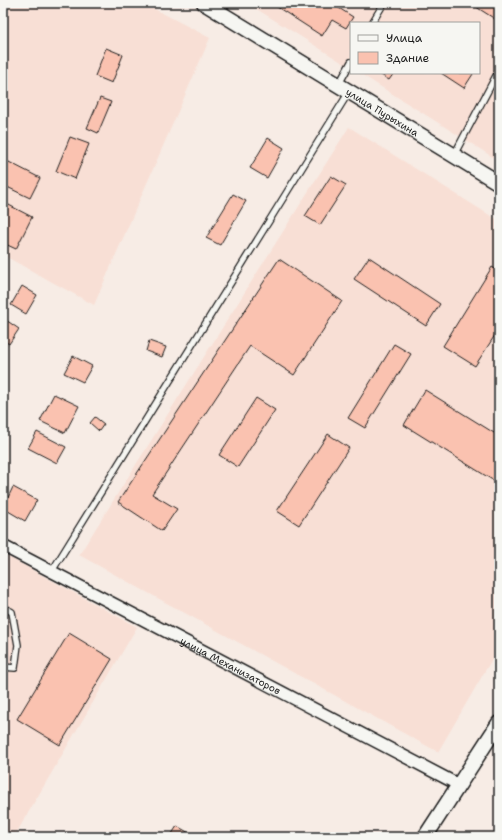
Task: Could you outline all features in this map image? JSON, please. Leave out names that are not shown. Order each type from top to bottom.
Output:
[{"type":"street","name":"улица Пурыхина","points":[[204,3],[499,183]]},
{"type":"street","name":"улица Механизаторов","points":[[3,546],[459,785]]},
{"type":"street","points":[[425,837],[499,723]]},
{"type":"lane","points":[[373,22],[384,3]]},
{"type":"lane","points":[[52,571],[344,88],[350,66]]},
{"type":"lane","points":[[454,156],[499,70]]},
{"type":"lane","points":[[3,607],[12,612],[18,645],[15,668],[3,667]]},
{"type":"shaded area","points":[[3,3],[143,3],[210,38],[94,305],[3,255]]},
{"type":"shaded area","points":[[247,3],[499,3],[499,161],[361,74],[480,74],[480,22],[350,22],[350,67]]},
{"type":"shaded area","points":[[349,127],[499,221],[499,647],[438,752],[79,555]]},
{"type":"shaded area","points":[[3,554],[137,627],[14,837],[3,837]]},
{"type":"building","points":[[271,3],[331,3],[353,17],[346,28],[332,20],[322,36]]},
{"type":"building","points":[[470,3],[499,3],[499,14],[495,19]]},
{"type":"building","points":[[106,48],[123,55],[112,83],[95,76]]},
{"type":"building","points":[[380,74],[393,74],[389,80]]},
{"type":"building","points":[[443,74],[473,74],[464,88]]},
{"type":"building","points":[[100,98],[111,102],[98,133],[87,128]]},
{"type":"building","points":[[70,137],[89,144],[75,179],[56,171]]},
{"type":"building","points":[[268,138],[284,148],[267,178],[250,168]]},
{"type":"building","points":[[3,159],[40,178],[30,198],[3,185]]},
{"type":"building","points":[[331,176],[346,185],[320,225],[305,216]]},
{"type":"building","points":[[233,194],[246,201],[220,245],[206,238]]},
{"type":"building","points":[[3,202],[32,217],[16,249],[3,243]]},
{"type":"building","points":[[369,257],[440,304],[426,326],[354,279]]},
{"type":"building","points":[[279,259],[342,301],[294,375],[250,346],[152,494],[177,509],[162,531],[118,502]]},
{"type":"building","points":[[492,267],[499,271],[499,329],[475,366],[443,346]]},
{"type":"building","points":[[22,286],[37,295],[26,314],[11,305]]},
{"type":"building","points":[[3,318],[19,329],[9,344],[3,340]]},
{"type":"building","points":[[149,341],[166,347],[162,357],[146,351]]},
{"type":"building","points":[[394,344],[411,354],[365,428],[348,418]]},
{"type":"building","points":[[73,356],[92,366],[83,382],[64,373]]},
{"type":"building","points":[[425,390],[499,436],[499,484],[404,425]]},
{"type":"building","points":[[54,394],[79,406],[65,433],[40,421]]},
{"type":"building","points":[[256,398],[275,410],[238,467],[219,455]]},
{"type":"building","points":[[95,417],[104,424],[99,431],[90,423]]},
{"type":"building","points":[[37,432],[66,447],[57,463],[28,448]]},
{"type":"building","points":[[328,434],[349,448],[299,525],[277,511]]},
{"type":"building","points":[[13,487],[37,500],[25,521],[3,508]]},
{"type":"building","points":[[69,633],[112,659],[60,745],[17,719]]},
{"type":"building","points":[[177,826],[196,837],[170,837]]}]
